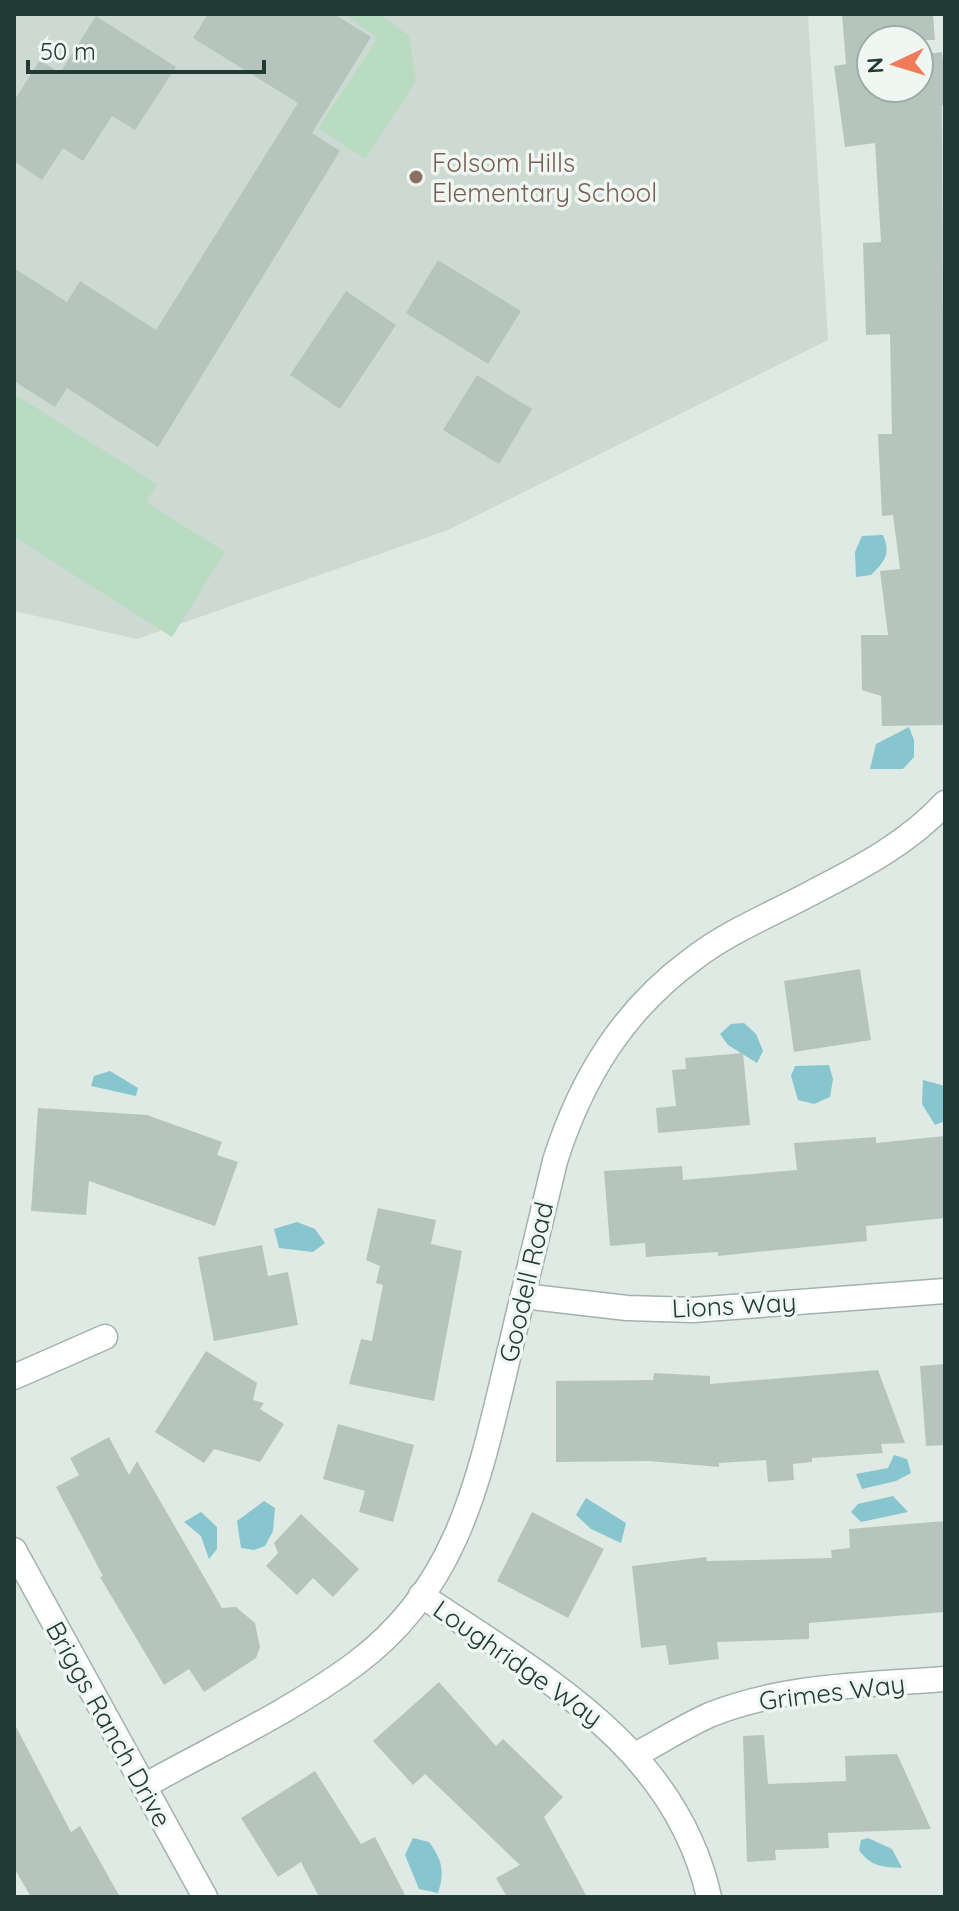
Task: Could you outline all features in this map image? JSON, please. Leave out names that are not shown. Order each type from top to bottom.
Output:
[{"type":"street","name":"Goodell Road","points":[[144,1786],[314,1691],[356,1664],[410,1611],[448,1555],[477,1486],[555,1161],[570,1113],[593,1068],[621,1027],[655,990],[693,958],[898,845],[945,803]]},
{"type":"street","name":"Lions Way","points":[[523,1296],[627,1308],[693,1310],[945,1291]]},
{"type":"street","points":[[14,1377],[105,1337]]},
{"type":"street","name":"Briggs Ranch Drive","points":[[14,1550],[205,1897]]},
{"type":"street","name":"Loughridge Way","points":[[421,1595],[581,1703],[635,1755],[665,1795],[689,1839],[709,1897]]},
{"type":"street","name":"Grimes Way","points":[[635,1755],[709,1715],[750,1701],[792,1691],[945,1679]]},
{"type":"shaded area","name":"Folsom Hills Elementary School","points":[[14,14],[808,14],[828,340],[448,530],[137,639],[14,611]]},
{"type":"green space","points":[[344,14],[379,14],[409,36],[416,81],[365,159],[318,128],[378,38]]},
{"type":"green space","points":[[14,394],[157,484],[146,502],[225,552],[172,637],[14,537]]},
{"type":"water","points":[[883,535],[886,552],[883,561],[871,575],[856,577],[855,552],[862,536]]},
{"type":"water","points":[[909,727],[914,740],[914,757],[903,769],[870,769],[876,744]]},
{"type":"water","points":[[744,1023],[756,1034],[763,1051],[757,1063],[728,1045],[720,1034],[731,1024]]},
{"type":"water","points":[[829,1065],[833,1079],[830,1097],[814,1104],[798,1100],[791,1076],[795,1066]]},
{"type":"water","points":[[110,1071],[138,1088],[136,1096],[91,1086],[94,1076]]},
{"type":"water","points":[[923,1080],[945,1086],[945,1121],[935,1125],[922,1104]]},
{"type":"water","points":[[297,1222],[315,1229],[325,1243],[313,1252],[279,1248],[274,1229]]},
{"type":"water","points":[[894,1455],[907,1459],[911,1473],[896,1481],[862,1489],[856,1474],[888,1468]]},
{"type":"water","points":[[893,1496],[908,1512],[861,1522],[851,1512],[858,1504]]},
{"type":"water","points":[[586,1498],[626,1523],[621,1543],[591,1529],[576,1515]]},
{"type":"water","points":[[264,1501],[275,1508],[273,1531],[265,1546],[254,1550],[241,1548],[237,1521]]},
{"type":"water","points":[[201,1512],[217,1527],[217,1549],[209,1559],[201,1536],[184,1522]]},
{"type":"water","points":[[413,1838],[429,1842],[437,1854],[442,1872],[438,1893],[419,1889],[405,1855]]},
{"type":"water","points":[[868,1838],[892,1849],[902,1868],[883,1866],[868,1860],[859,1850],[861,1840]]},
{"type":"building","points":[[208,14],[334,14],[371,37],[312,133],[340,151],[158,447],[67,388],[55,407],[14,381],[14,268],[67,302],[80,281],[156,330],[298,103],[193,38]]},
{"type":"building","points":[[842,14],[933,14],[934,24],[855,24],[855,104],[935,104],[935,53],[942,52],[945,75],[945,105],[942,105],[945,725],[882,726],[881,696],[862,690],[861,635],[888,635],[880,571],[900,569],[893,515],[882,516],[878,434],[892,434],[890,334],[866,335],[863,243],[881,242],[875,143],[845,147],[834,66],[846,64]]},
{"type":"building","points":[[96,16],[176,67],[135,130],[112,116],[83,161],[63,148],[42,180],[14,161],[14,101],[40,60],[60,73]]},
{"type":"building","points":[[438,260],[521,311],[488,364],[406,313]]},
{"type":"building","points":[[346,291],[396,325],[340,409],[290,375]]},
{"type":"building","points":[[477,375],[532,409],[499,464],[443,430]]},
{"type":"building","points":[[860,969],[871,1040],[794,1052],[784,981]]},
{"type":"building","points":[[743,1053],[750,1125],[658,1133],[656,1108],[676,1106],[672,1070],[686,1069],[685,1058]]},
{"type":"building","points":[[38,1108],[147,1115],[222,1142],[217,1155],[238,1162],[215,1226],[89,1181],[86,1215],[31,1211]]},
{"type":"building","points":[[945,1136],[945,1218],[866,1226],[867,1241],[718,1256],[718,1252],[646,1257],[645,1243],[610,1246],[604,1171],[682,1166],[683,1180],[797,1170],[794,1143],[876,1137],[876,1143]]},
{"type":"building","points":[[378,1208],[436,1220],[431,1244],[462,1251],[434,1401],[349,1384],[361,1339],[372,1341],[383,1285],[376,1283],[380,1266],[366,1260]]},
{"type":"building","points":[[262,1245],[268,1276],[288,1272],[298,1325],[214,1341],[198,1257]]},
{"type":"building","points":[[206,1351],[257,1383],[253,1400],[264,1403],[260,1409],[284,1424],[260,1462],[214,1449],[204,1463],[155,1432]]},
{"type":"building","points":[[945,1364],[945,1445],[926,1446],[920,1366]]},
{"type":"building","points":[[878,1370],[905,1443],[881,1444],[883,1453],[812,1458],[812,1462],[793,1464],[794,1480],[768,1482],[766,1460],[719,1463],[719,1467],[649,1461],[556,1462],[556,1381],[653,1380],[654,1373],[710,1376],[710,1384]]},
{"type":"building","points":[[338,1424],[414,1445],[393,1522],[359,1512],[365,1491],[323,1479]]},
{"type":"building","points":[[109,1437],[129,1475],[137,1461],[222,1608],[236,1607],[255,1623],[260,1647],[256,1658],[204,1692],[189,1669],[164,1685],[100,1577],[103,1576],[56,1487],[79,1475],[70,1458]]},
{"type":"building","points":[[532,1512],[604,1549],[568,1618],[497,1581]]},
{"type":"building","points":[[301,1514],[359,1569],[333,1597],[313,1578],[297,1595],[266,1566],[278,1553],[274,1543]]},
{"type":"building","points":[[945,1521],[945,1612],[809,1623],[809,1639],[717,1642],[719,1659],[669,1665],[666,1645],[641,1648],[632,1566],[706,1557],[707,1561],[832,1558],[831,1550],[850,1548],[849,1529]]},
{"type":"building","points":[[439,1682],[496,1746],[503,1739],[563,1797],[544,1817],[587,1897],[507,1897],[496,1878],[520,1865],[425,1774],[413,1785],[373,1741]]},
{"type":"building","points":[[14,1723],[71,1832],[80,1826],[120,1897],[31,1897],[14,1868]]},
{"type":"building","points":[[764,1735],[768,1784],[846,1781],[845,1756],[897,1754],[931,1829],[828,1833],[829,1848],[775,1850],[776,1860],[747,1862],[743,1736]]},
{"type":"building","points":[[315,1771],[361,1844],[375,1837],[406,1897],[319,1897],[301,1862],[278,1877],[241,1818]]},
{"type":"place","name":"Folsom Hills Elementary School","points":[[416,177]]}]
